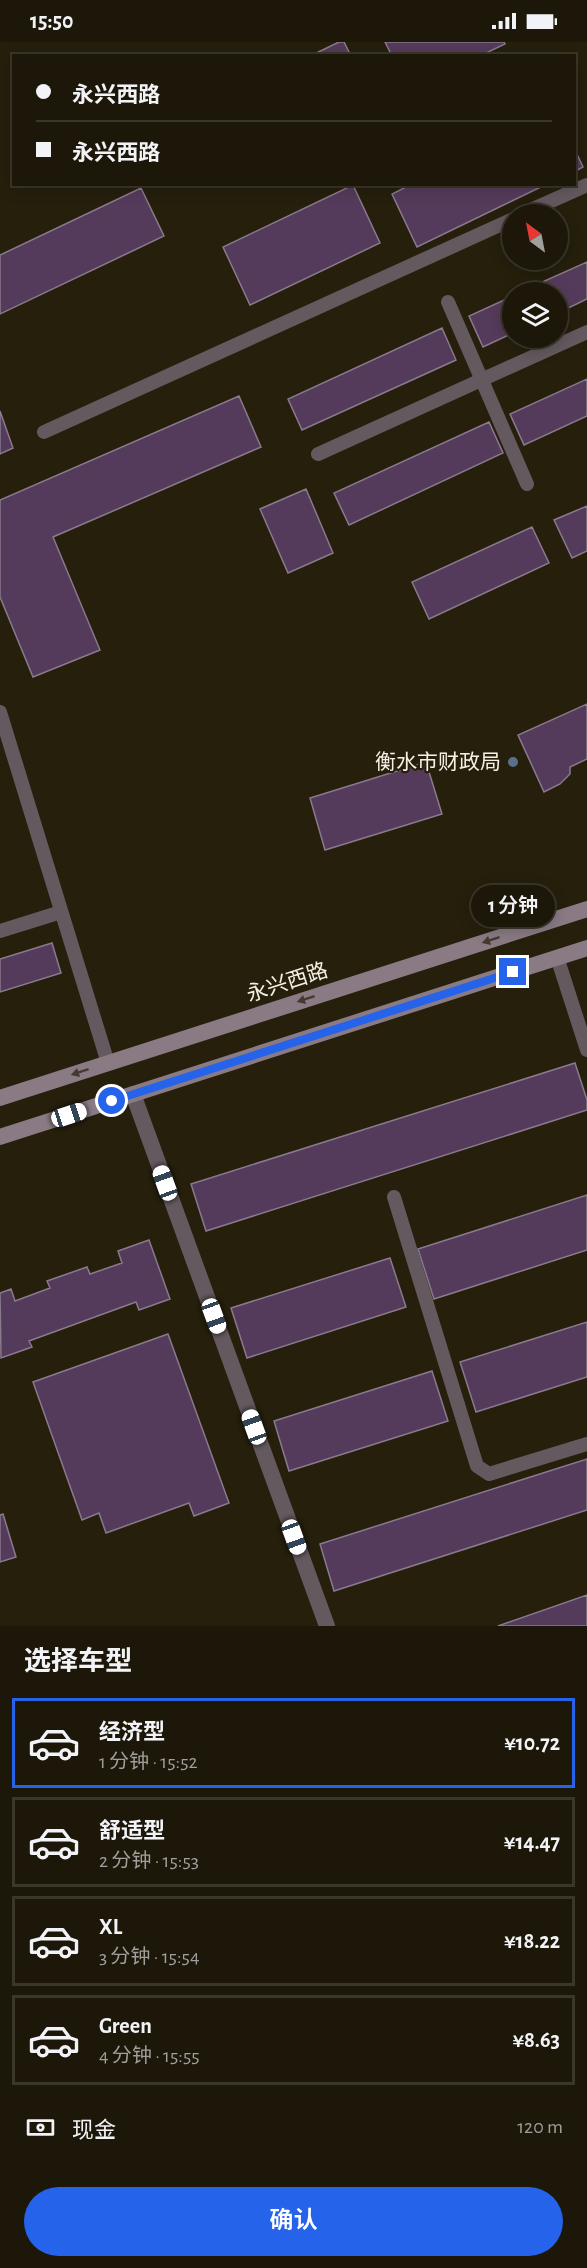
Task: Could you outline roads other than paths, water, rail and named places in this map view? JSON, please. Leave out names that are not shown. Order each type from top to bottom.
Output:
[{"type":"main road","name":"永兴西路","points":[[0,1098],[587,909]]},
{"type":"main road","points":[[0,1137],[587,948]]},
{"type":"street","points":[[133,1094],[327,1626]]},
{"type":"lane","points":[[544,204],[587,185]]},
{"type":"lane","points":[[44,432],[502,224]]},
{"type":"lane","points":[[448,302],[527,484]]},
{"type":"lane","points":[[318,454],[587,332]]},
{"type":"lane","points":[[0,712],[108,1063]]},
{"type":"lane","points":[[0,932],[61,912]]},
{"type":"lane","points":[[557,957],[587,1050]]},
{"type":"lane","points":[[393,1197],[477,1466],[489,1473],[587,1444]]},
{"type":"place","name":"衡水市财政局","points":[[513,762]]}]
